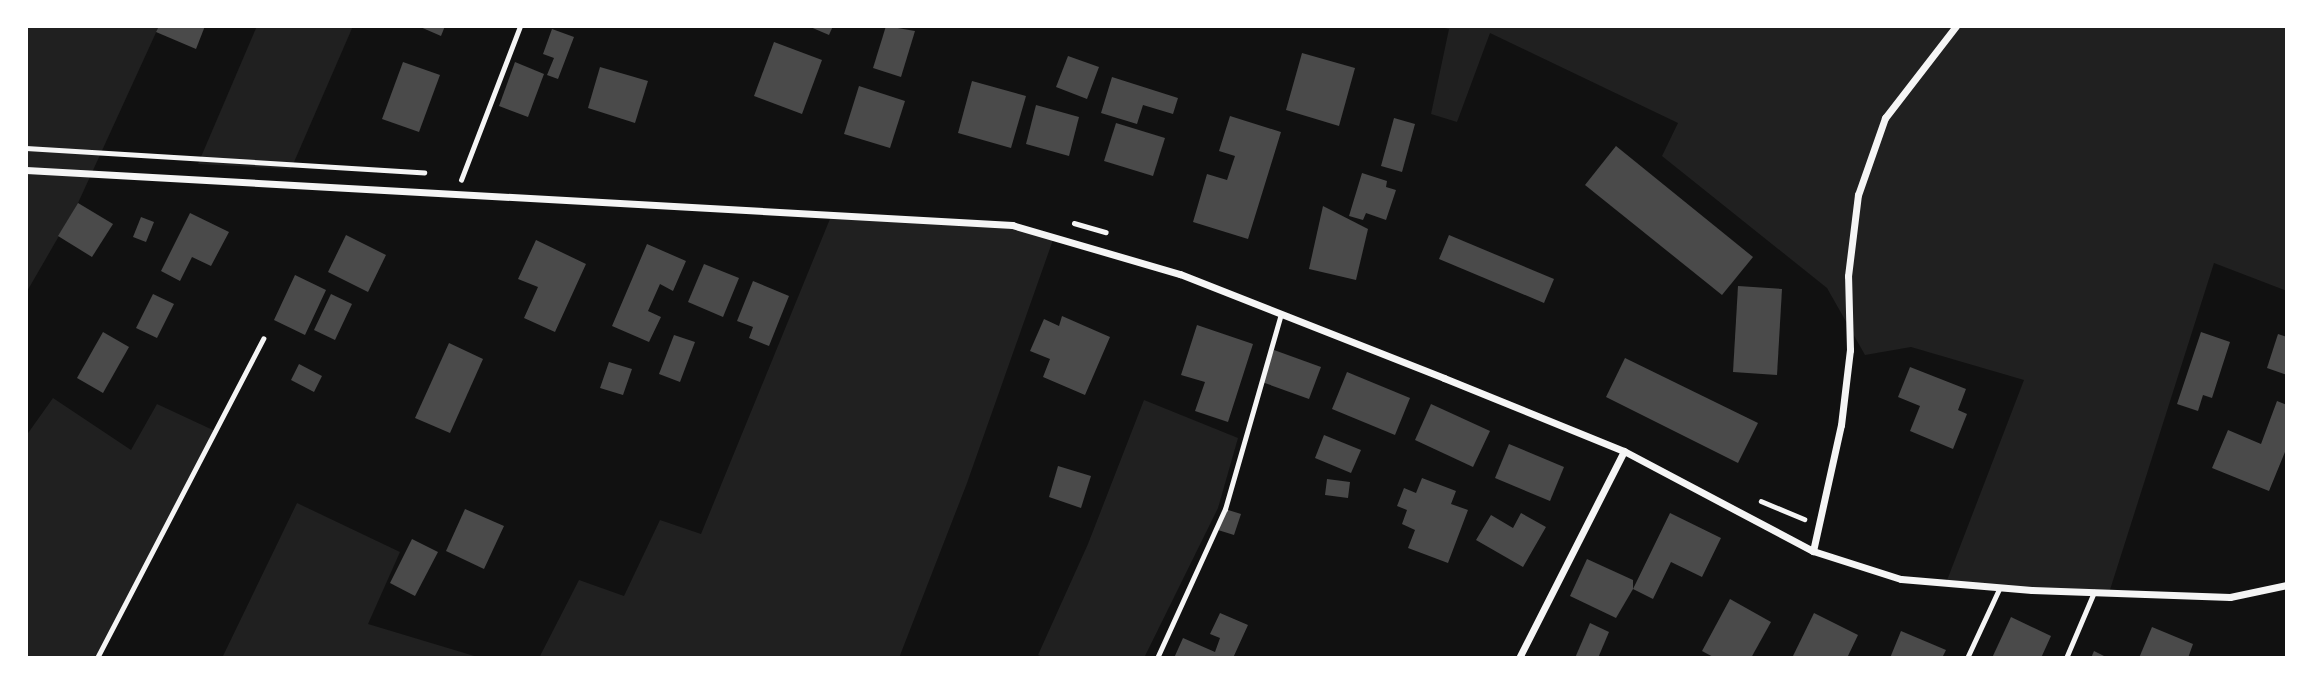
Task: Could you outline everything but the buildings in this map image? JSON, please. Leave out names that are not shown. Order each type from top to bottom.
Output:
[{"type":"street","points":[[1813,551],[1842,412],[1850,350],[1848,276],[1858,195],[1885,118],[1956,26]]},
{"type":"street","points":[[26,170],[1012,225],[1180,274],[1281,314],[1624,451],[1813,551],[1901,579],[2000,587],[2230,597],[2287,585]]},
{"type":"street","points":[[1519,658],[1624,451]]},
{"type":"lane","points":[[1157,658],[1224,509],[1281,314]]},
{"type":"lane","points":[[1967,658],[2000,587]]},
{"type":"lane","points":[[2066,658],[2094,592]]},
{"type":"path","points":[[456,194],[520,26]]},
{"type":"path","points":[[26,148],[426,172]]},
{"type":"path","points":[[450,174],[477,175]]},
{"type":"path","points":[[1068,222],[1117,235]]},
{"type":"path","points":[[97,658],[263,339]]},
{"type":"path","points":[[1755,499],[1818,526]]},
{"type":"shaded area","points":[[26,26],[159,26],[78,203],[26,293]]},
{"type":"shaded area","points":[[257,26],[353,26],[291,169],[198,164]]},
{"type":"shaded area","points":[[1436,26],[2287,26],[2287,291],[2214,263],[2109,593],[1946,583],[2024,380],[1911,347],[1865,355],[1827,288],[1662,156],[1678,123],[1490,33],[1457,122],[1431,114],[1449,29]]},
{"type":"shaded area","points":[[832,214],[1012,225],[1054,237],[967,483],[899,658],[539,658],[579,580],[624,596],[660,520],[701,534]]},
{"type":"shaded area","points":[[53,398],[131,450],[157,404],[215,431],[97,658],[26,658],[26,436]]},
{"type":"shaded area","points":[[1144,400],[1238,438],[1218,508],[1144,658],[1045,658],[1038,655],[1088,544]]},
{"type":"shaded area","points":[[297,503],[400,552],[368,624],[481,658],[222,658]]}]
